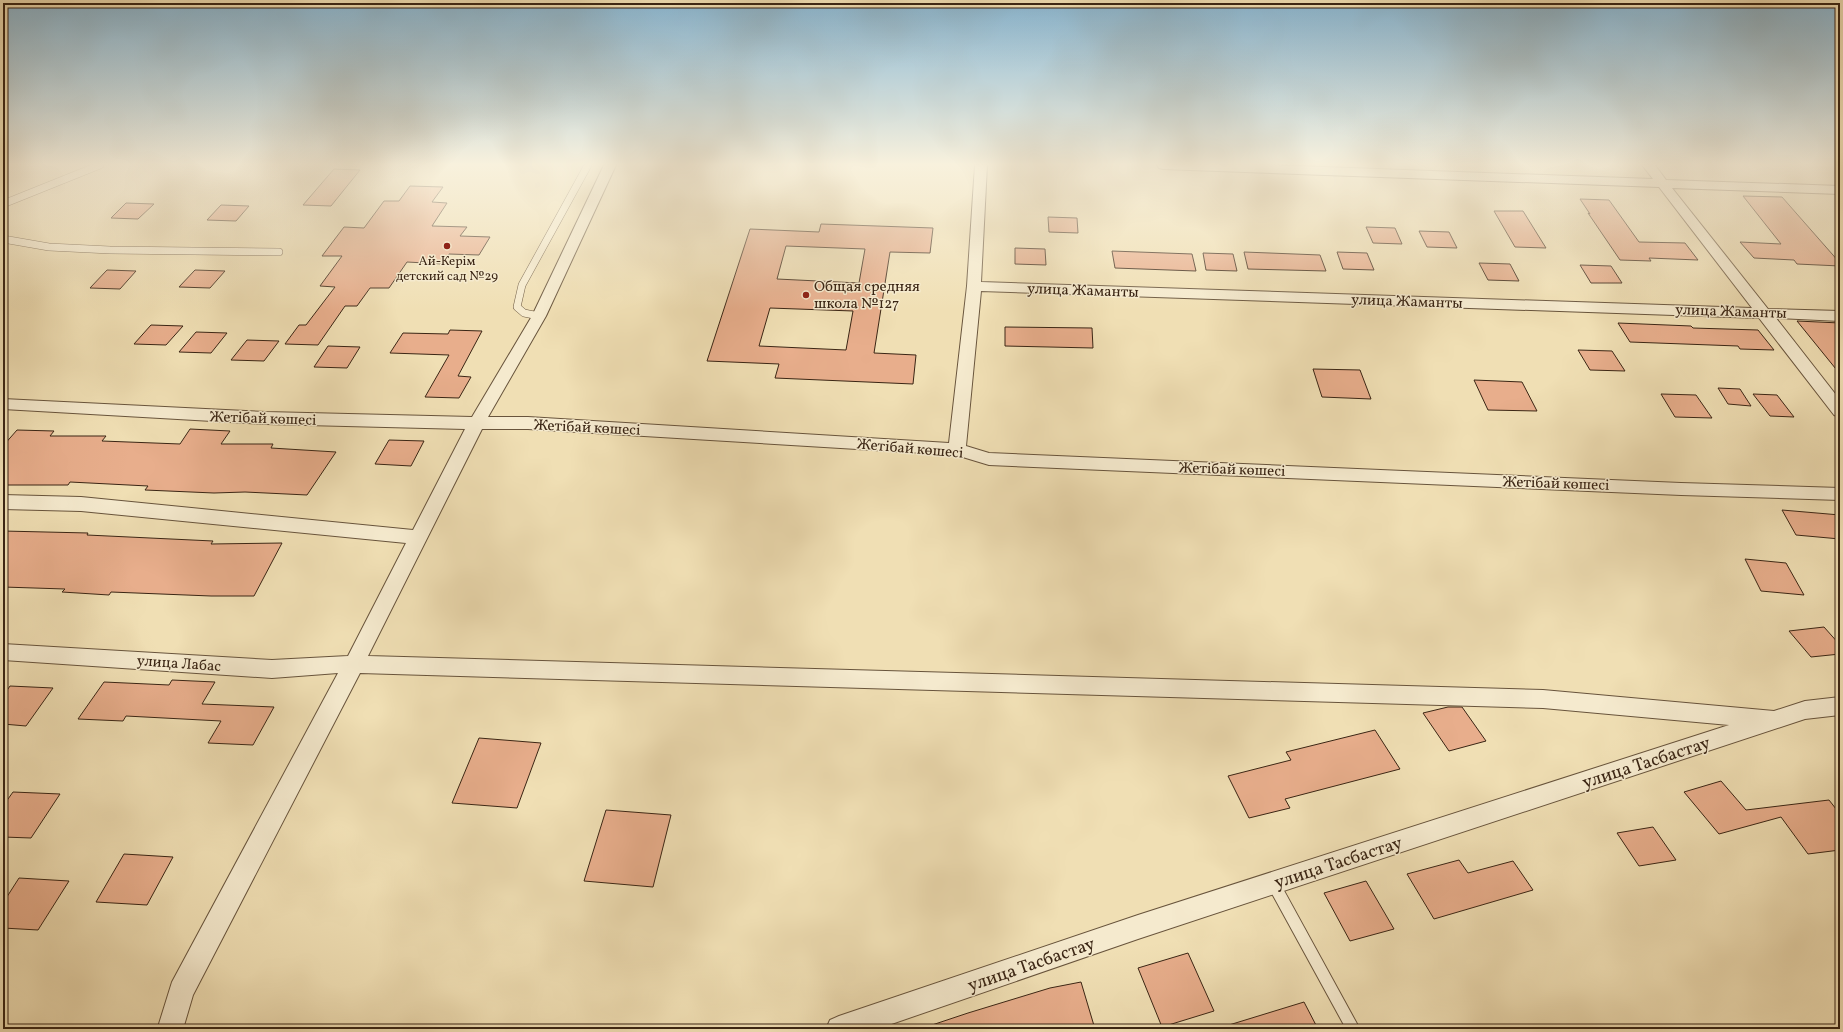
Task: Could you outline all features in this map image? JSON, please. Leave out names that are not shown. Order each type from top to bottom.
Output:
[{"type":"street","points":[[173,1028],[181,991],[354,664],[417,537],[476,424],[539,316],[587,213]]},
{"type":"street","points":[[957,450],[974,286],[978,213]]},
{"type":"street","points":[[1685,213],[1840,411]]},
{"type":"street","name":"улица Жаманты","points":[[974,286],[1762,312],[1840,316]]},
{"type":"street","name":"Жетібай көшесі","points":[[3,404],[256,419],[476,424],[528,423],[957,450],[989,459],[1681,489],[1840,494]]},
{"type":"street","points":[[3,502],[81,504],[417,537]]},
{"type":"street","name":"улица Лабас","points":[[3,652],[272,669],[354,664],[1543,699],[1773,720]]},
{"type":"street","name":"улица Тасбастау","points":[[839,1029],[1138,927],[1773,720],[1805,710],[1840,706]]},
{"type":"lane","points":[[539,316],[524,313],[517,307],[522,285],[562,213]]},
{"type":"lane","points":[[3,239],[49,248],[279,252]]},
{"type":"lane","points":[[1273,883],[1354,1029]]},
{"type":"building","points":[[116,213],[144,213],[138,219],[111,218]]},
{"type":"building","points":[[213,213],[243,213],[236,221],[207,220]]},
{"type":"building","name":"Ай-Керім детский сад №29","points":[[375,213],[440,213],[432,226],[467,227],[460,236],[490,237],[479,255],[449,254],[443,264],[407,262],[389,288],[370,288],[357,306],[345,306],[318,345],[285,344],[299,325],[306,325],[335,287],[320,286],[342,256],[322,256],[344,227],[364,228]]},
{"type":"building","points":[[1495,213],[1524,213],[1546,248],[1515,247]]},
{"type":"building","points":[[1588,213],[1618,213],[1639,242],[1685,243],[1698,260],[1649,258],[1651,261],[1620,260]]},
{"type":"building","points":[[1757,213],[1796,213],[1840,263],[1840,266],[1797,264],[1794,260],[1754,258],[1740,242],[1781,244]]},
{"type":"building","points":[[1048,217],[1077,218],[1078,233],[1049,232]]},
{"type":"building","name":"Общая средняя школа №127","points":[[821,224],[933,228],[930,253],[890,252],[874,353],[916,355],[913,384],[775,378],[779,364],[707,361],[750,229],[819,232]],"holes":[[[786,246],[865,249],[859,283],[777,279]],[[770,308],[853,311],[846,350],[759,346]]]},
{"type":"building","points":[[1366,227],[1395,228],[1402,244],[1373,243]]},
{"type":"building","points":[[1419,231],[1449,232],[1457,248],[1427,247]]},
{"type":"building","points":[[1015,248],[1045,249],[1046,265],[1015,264]]},
{"type":"building","points":[[1112,251],[1192,254],[1196,271],[1115,268]]},
{"type":"building","points":[[1244,252],[1320,255],[1326,271],[1248,269]]},
{"type":"building","points":[[1337,252],[1367,253],[1374,270],[1343,269]]},
{"type":"building","points":[[1203,253],[1233,254],[1237,271],[1206,270]]},
{"type":"building","points":[[1479,263],[1510,264],[1519,281],[1488,280]]},
{"type":"building","points":[[1580,265],[1611,266],[1622,283],[1591,283]]},
{"type":"building","points":[[107,270],[136,271],[120,289],[90,288]]},
{"type":"building","points":[[195,270],[225,271],[210,288],[179,287]]},
{"type":"building","points":[[1797,321],[1840,323],[1840,374]]},
{"type":"building","points":[[1618,323],[1691,326],[1693,328],[1758,330],[1774,350],[1740,349],[1738,346],[1630,342]]},
{"type":"building","points":[[151,325],[183,326],[166,345],[134,344]]},
{"type":"building","points":[[1005,327],[1092,328],[1093,348],[1005,346]]},
{"type":"building","points":[[450,330],[482,331],[458,376],[471,377],[459,398],[425,397],[449,355],[390,353],[403,333],[448,334]]},
{"type":"building","points":[[196,332],[227,333],[211,353],[179,352]]},
{"type":"building","points":[[247,340],[279,341],[264,361],[231,360]]},
{"type":"building","points":[[328,346],[360,347],[347,368],[314,367]]},
{"type":"building","points":[[1578,350],[1612,351],[1625,371],[1590,370]]},
{"type":"building","points":[[1313,369],[1360,370],[1371,399],[1322,397]]},
{"type":"building","points":[[1474,380],[1522,382],[1537,411],[1488,410]]},
{"type":"building","points":[[1718,388],[1740,389],[1751,406],[1728,404]]},
{"type":"building","points":[[1661,394],[1696,395],[1712,418],[1675,417]]},
{"type":"building","points":[[1753,394],[1777,395],[1794,417],[1770,416]]},
{"type":"building","points":[[190,429],[230,431],[221,444],[273,444],[271,448],[336,452],[307,495],[145,490],[148,486],[70,482],[68,485],[3,485],[3,446],[17,430],[54,431],[50,436],[106,436],[102,441],[180,444]]},
{"type":"building","points":[[389,440],[424,441],[411,466],[375,464]]},
{"type":"building","points":[[1782,510],[1840,515],[1840,539],[1796,535]]},
{"type":"building","points":[[3,531],[88,533],[87,535],[213,541],[211,544],[282,543],[254,596],[211,596],[111,592],[109,595],[62,592],[65,589],[3,587]]},
{"type":"building","points":[[1745,559],[1786,563],[1804,595],[1761,591]]},
{"type":"building","points":[[1824,627],[1840,645],[1840,654],[1811,657],[1789,631]]},
{"type":"building","points":[[172,680],[215,682],[202,704],[274,707],[253,745],[208,743],[221,721],[126,716],[123,721],[78,719],[104,682],[169,685]]},
{"type":"building","points":[[10,686],[53,688],[26,726],[3,724],[3,696]]},
{"type":"building","points":[[1448,707],[1462,707],[1486,741],[1449,751],[1423,713]]},
{"type":"building","points":[[1375,730],[1400,769],[1285,799],[1290,808],[1249,818],[1228,776],[1291,760],[1286,752]]},
{"type":"building","points":[[479,738],[541,743],[517,808],[452,803]]},
{"type":"building","points":[[1721,781],[1746,810],[1829,800],[1840,814],[1840,850],[1808,854],[1781,817],[1719,834],[1684,792]]},
{"type":"building","points":[[13,792],[60,794],[31,838],[3,837],[3,806]]},
{"type":"building","points":[[606,810],[671,815],[653,887],[584,881]]},
{"type":"building","points":[[1653,827],[1676,860],[1639,866],[1617,833]]},
{"type":"building","points":[[124,854],[173,857],[147,905],[96,902]]},
{"type":"building","points":[[1459,860],[1468,873],[1513,861],[1533,890],[1434,919],[1407,874]]},
{"type":"building","points":[[19,878],[69,881],[38,930],[3,928],[3,903]]},
{"type":"building","points":[[1366,881],[1394,929],[1350,941],[1324,893]]},
{"type":"building","points":[[1188,953],[1214,1011],[1162,1027],[1138,968]]},
{"type":"building","points":[[1081,982],[1095,1029],[929,1029],[929,1026],[968,1013],[1050,988]]},
{"type":"building","points":[[1304,1002],[1318,1029],[1230,1029],[1229,1025]]},
{"type":"place","name":"Ай-Керім детский сад №29","points":[[447,246]]},
{"type":"place","name":"Общая средняя школа №127","points":[[806,295]]}]
